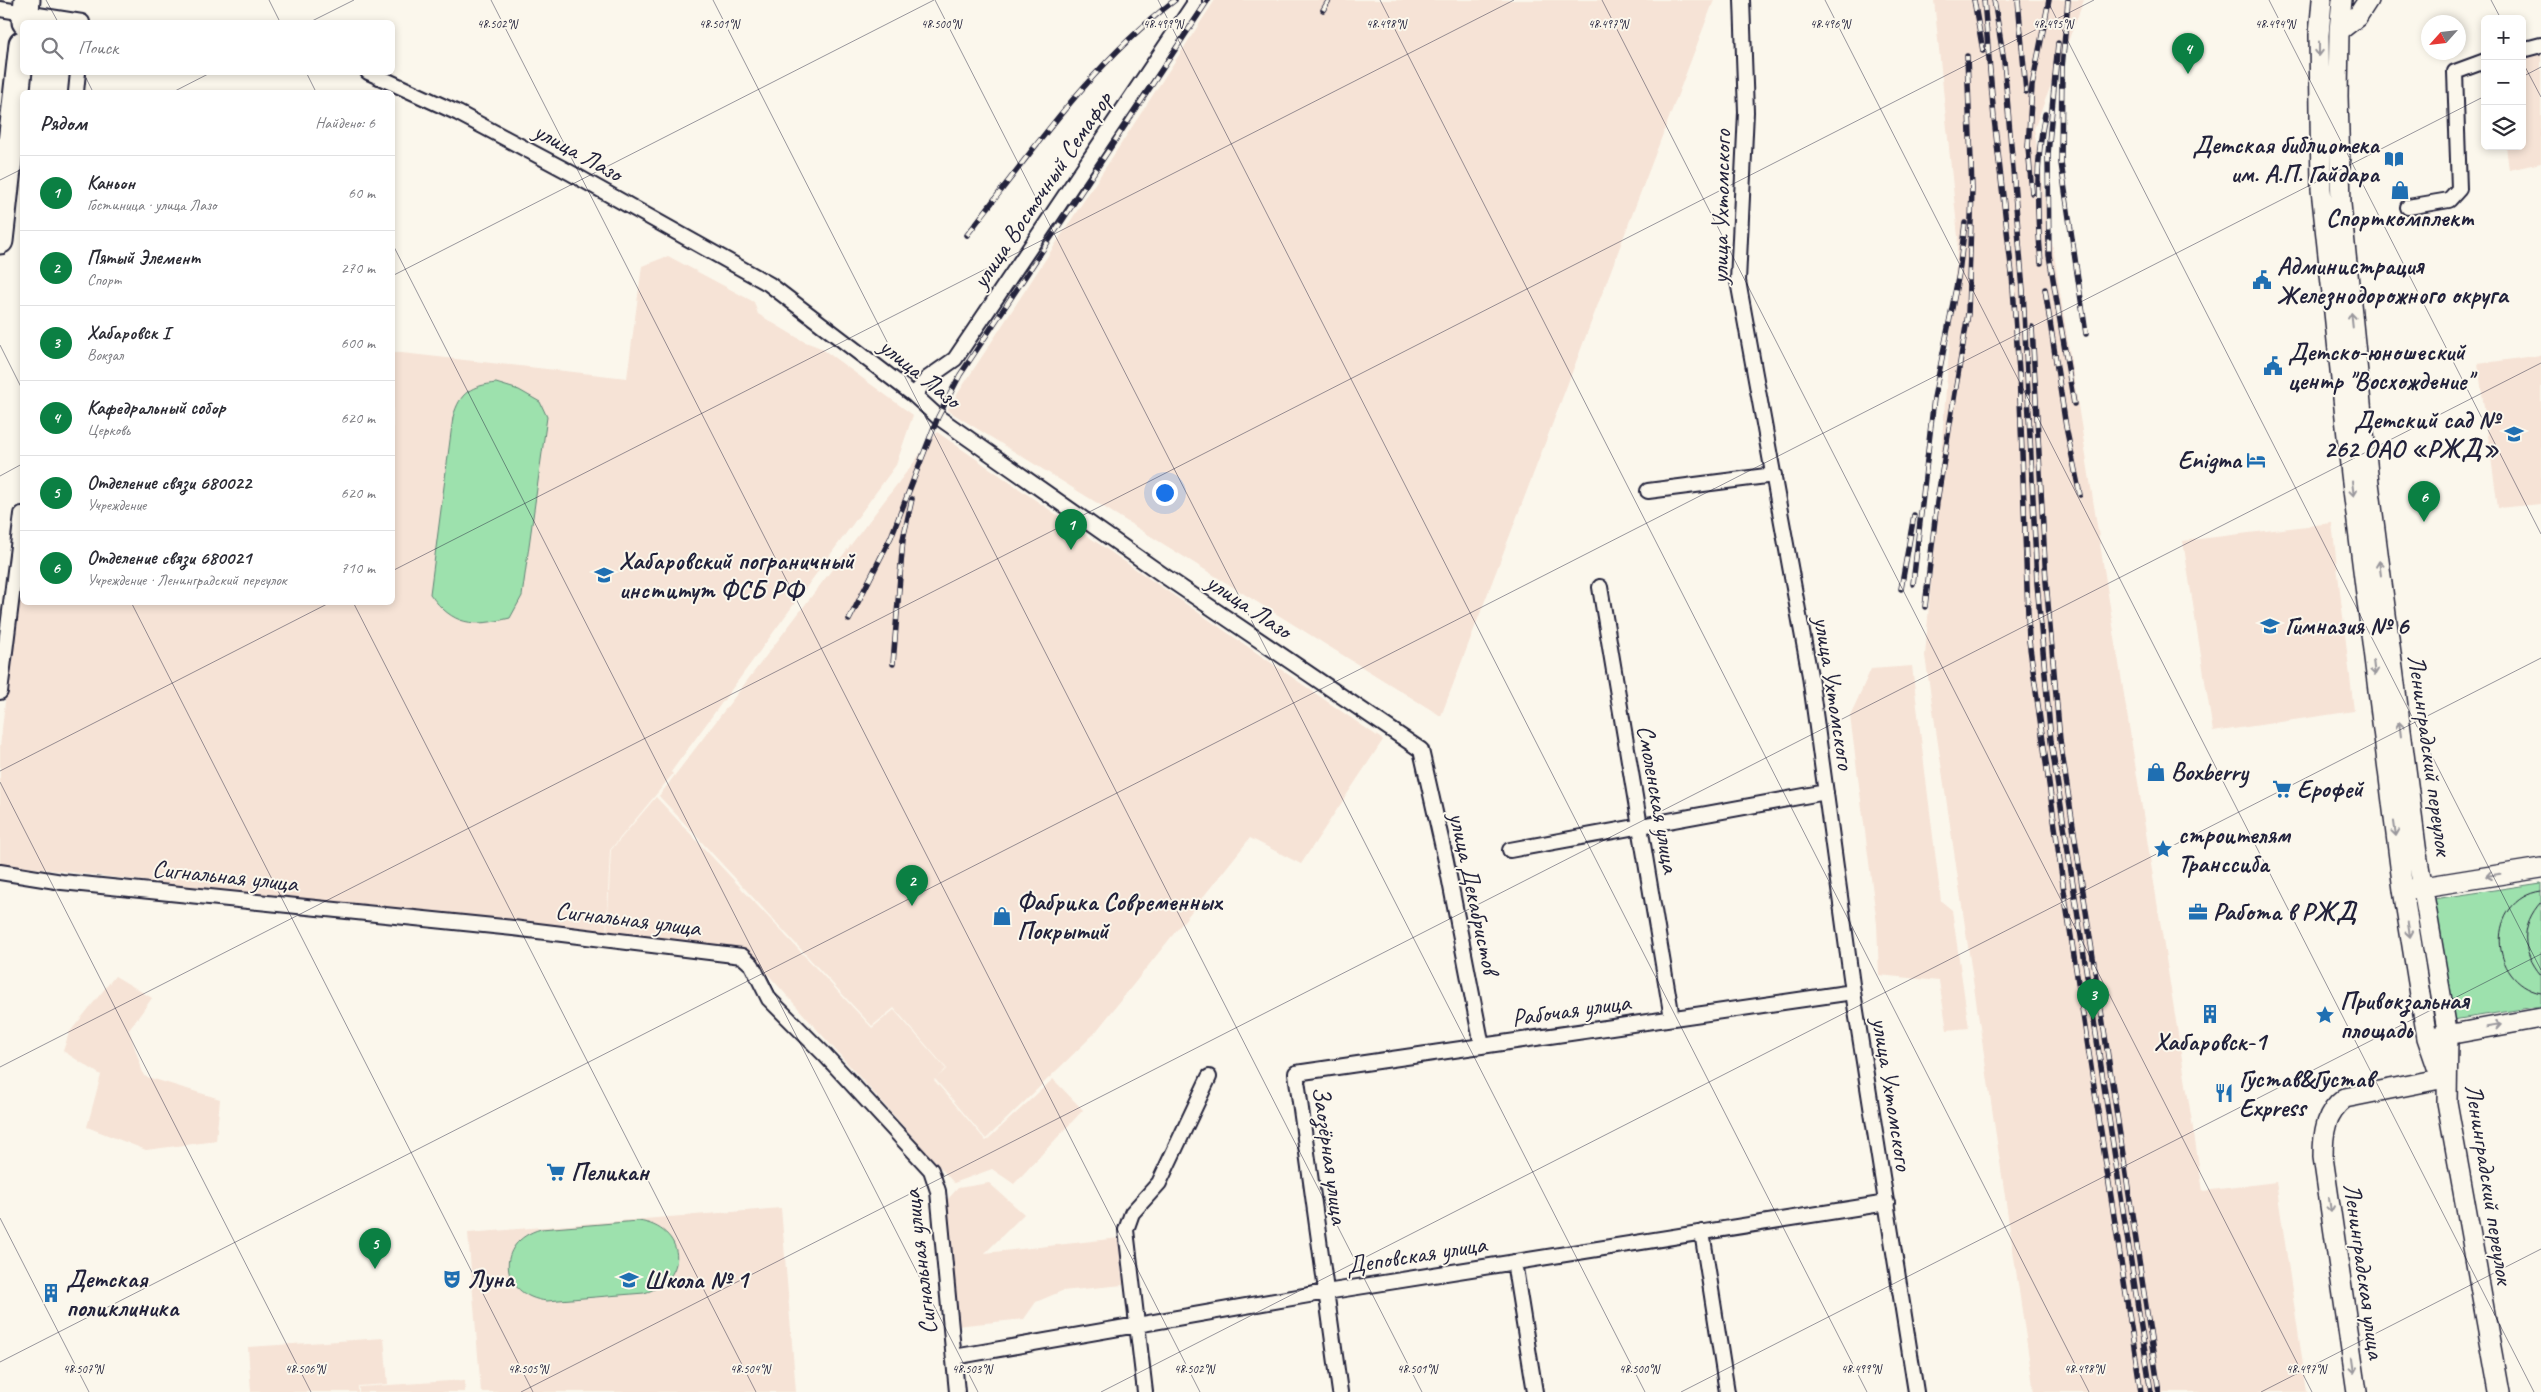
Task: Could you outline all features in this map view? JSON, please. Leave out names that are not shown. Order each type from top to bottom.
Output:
[{"type":"highway","points":[[0,241],[20,61]]},
{"type":"main road","name":"Ленинградский переулок","points":[[2322,0],[2319,35],[2321,189],[2351,474],[2398,860],[2427,1038],[2437,1067],[2445,1078]]},
{"type":"main road","name":"Ленинградский переулок","points":[[2342,0],[2339,31],[2338,96],[2342,213],[2369,483],[2406,778],[2448,1036],[2445,1078],[2447,1102],[2499,1392]]},
{"type":"main road","points":[[2339,31],[2357,17],[2368,0]]},
{"type":"main road","points":[[2403,890],[2541,868]]},
{"type":"main road","points":[[2427,1038],[2448,1036],[2541,1018]]},
{"type":"main road","name":"Ленинградская улица","points":[[2357,1392],[2323,1157],[2326,1120],[2338,1103],[2345,1098],[2445,1078]]},
{"type":"street","name":"улица Восточный Семафор","points":[[914,395],[928,378],[956,359],[1194,4],[1194,0]]},
{"type":"street","name":"улица Ухтомского","points":[[1742,0],[1746,112],[1738,281],[1810,676],[1853,992],[1916,1392]]},
{"type":"street","points":[[0,9],[71,20]]},
{"type":"street","points":[[2526,49],[2541,45]]},
{"type":"street","points":[[2408,207],[2449,200],[2459,189],[2454,74],[2458,69],[2481,62]]},
{"type":"street","points":[[76,90],[78,75]]},
{"type":"street","name":"улица Лазо","points":[[375,75],[458,113],[569,172],[769,284],[914,395],[938,418],[1166,577],[1420,750]]},
{"type":"street","points":[[1648,491],[1774,475]]},
{"type":"street","points":[[0,692],[20,530]]},
{"type":"street","name":"Смоленская улица","points":[[1600,587],[1672,1018]]},
{"type":"street","name":"улица Декабристов","points":[[1420,750],[1446,861],[1482,1046]]},
{"type":"street","points":[[1510,850],[1826,792]]},
{"type":"street","name":"Сигнальная улица","points":[[0,872],[62,882],[513,928],[742,956],[752,965],[770,999],[825,1055],[931,1170],[938,1191],[957,1392]]},
{"type":"street","name":"Рабочая улица","points":[[1296,1073],[1853,992]]},
{"type":"street","name":"Заозёрная улица","points":[[1296,1073],[1340,1392]]},
{"type":"street","points":[[1145,1392],[1126,1230],[1132,1213],[1159,1183],[1209,1076]]},
{"type":"street","name":"Деповская улица","points":[[954,1357],[1326,1292],[1887,1203]]},
{"type":"street","points":[[1702,1232],[1726,1392]]},
{"type":"street","points":[[1514,1262],[1534,1392]]},
{"type":"shaded area","points":[[1215,0],[1714,0],[1441,716],[947,410]]},
{"type":"shaded area","points":[[1934,0],[2084,0],[2034,129],[2203,1191],[2276,1182],[2307,1392],[2034,1392],[1925,656],[1958,237]]},
{"type":"shaded area","points":[[2541,52],[2541,163],[2509,170],[2506,150],[2526,150],[2526,56]]},
{"type":"shaded area","name":"Хабаровский пограничный институт ФСБ РФ","points":[[668,256],[754,302],[758,314],[803,341],[821,348],[913,415],[896,465],[671,772],[673,774],[610,850],[606,935],[0,864],[0,747],[20,565],[20,605],[395,605],[395,352],[627,378],[642,266]]},
{"type":"shaded area","name":"Детский сад № 262 ОАО «РЖД»","points":[[2541,355],[2541,504],[2498,508],[2478,364]]},
{"type":"shaded area","points":[[937,432],[1383,740],[1301,864],[1250,838],[1094,1034],[986,1139],[935,1079],[947,1069],[894,1008],[872,1026],[659,796]]},
{"type":"shaded area","name":"Гимназия № 6","points":[[2332,523],[2354,711],[2213,732],[2183,541]]},
{"type":"shaded area","points":[[1912,666],[1941,901],[1952,910],[1969,1028],[1947,1030],[1939,981],[1879,975],[1877,924],[1850,716],[1871,669]]},
{"type":"shaded area","points":[[656,797],[872,1028],[894,1010],[946,1069],[934,1080],[986,1141],[1053,1079],[1083,1110],[1014,1184],[992,1169],[954,1183],[748,952],[607,935],[611,850]]},
{"type":"shaded area","points":[[115,976],[152,998],[129,1030],[144,1076],[220,1099],[216,1141],[146,1150],[87,1127],[101,1075],[63,1051],[69,1033]]},
{"type":"shaded area","points":[[989,1183],[1024,1214],[985,1253],[1119,1238],[1123,1285],[1062,1291],[1036,1302],[1024,1319],[956,1326],[947,1200],[958,1188]]},
{"type":"shaded area","name":"Школа № 1","points":[[781,1208],[796,1392],[481,1392],[468,1233]]},
{"type":"shaded area","points":[[384,1338],[388,1384],[358,1386],[358,1392],[251,1392],[248,1347]]},
{"type":"shaded area","points":[[465,1380],[465,1392],[359,1392],[359,1387]]},
{"type":"green space","points":[[496,383],[519,390],[540,402],[547,417],[522,596],[510,618],[485,623],[474,623],[456,618],[447,613],[430,594],[453,417],[463,396],[473,388]]},
{"type":"green space","points":[[2541,883],[2541,1006],[2453,1020],[2434,899]]},
{"type":"green space","points":[[638,1221],[654,1225],[666,1233],[673,1243],[677,1254],[675,1266],[670,1277],[659,1286],[644,1293],[547,1301],[531,1297],[519,1289],[512,1279],[508,1268],[510,1256],[515,1245],[526,1236],[541,1229]]},
{"type":"tram line","points":[[2541,891],[2523,897],[2510,909],[2502,924],[2500,941],[2503,958],[2511,974],[2523,986],[2541,993]]},
{"type":"tram line","points":[[2541,902],[2534,911],[2526,929],[2527,947],[2530,957],[2541,975]]},
{"type":"railway","points":[[967,235],[1039,141],[1089,81],[1116,52],[1175,0]]},
{"type":"railway","points":[[849,620],[891,537],[938,417],[960,375],[1208,0]]},
{"type":"railway","points":[[1323,10],[1329,0]]},
{"type":"railway","points":[[1974,0],[1983,51]]},
{"type":"railway","points":[[1984,0],[1994,118],[2012,274],[2019,371],[2029,641],[2064,891],[2141,1392]]},
{"type":"railway","points":[[1994,0],[2004,61],[2023,290],[2037,583],[2051,741],[2151,1392]]},
{"type":"railway","points":[[2018,0],[2026,92]]},
{"type":"railway","points":[[2032,193],[2028,147],[2032,86],[2049,0]]},
{"type":"railway","points":[[2068,0],[2062,68],[2061,163],[2086,334]]},
{"type":"railway","points":[[2058,43],[2048,154],[2049,255],[2074,404]]},
{"type":"railway","points":[[1925,607],[1937,502],[1968,314],[1972,189],[1967,56]]},
{"type":"railway","points":[[2041,263],[2038,170],[2045,114]]},
{"type":"railway","points":[[1913,584],[1934,398],[1959,273],[1965,223]]},
{"type":"railway","points":[[2045,289],[2066,427],[2080,495]]},
{"type":"railway","points":[[2032,327],[2046,581],[2060,740],[2159,1392]]},
{"type":"railway","points":[[893,664],[903,539],[912,499]]},
{"type":"railway","points":[[1901,589],[1914,515]]},
{"type":"place","name":"Кафедральный собор","points":[[2188,74]]},
{"type":"place","name":"Детская библиотека им. А.П. Гайдара","points":[[2394,159]]},
{"type":"place","name":"Спорткомплект","points":[[2400,190]]},
{"type":"place","name":"Администрация Железнодорожного округа","points":[[2262,280]]},
{"type":"place","name":"Детско-юношеский центр \"Восхождение\"","points":[[2273,366]]},
{"type":"place","name":"Детский сад № 262 ОАО «РЖД»","points":[[2514,434]]},
{"type":"place","name":"Enigma","points":[[2256,460]]},
{"type":"place","name":"Отделение связи 680021","points":[[2424,522]]},
{"type":"place","name":"Каньон","points":[[1071,550]]},
{"type":"place","name":"Хабаровский пограничный институт ФСБ РФ","points":[[604,575]]},
{"type":"place","name":"Гимназия № 6","points":[[2270,626]]},
{"type":"place","name":"Boxberry","points":[[2156,772]]},
{"type":"place","name":"Ерофей","points":[[2282,789]]},
{"type":"place","name":"строителям Транссиба","points":[[2163,849]]},
{"type":"place","name":"Пятый Элемент","points":[[912,906]]},
{"type":"place","name":"Работа в РЖД","points":[[2198,912]]},
{"type":"place","name":"Фабрика Современных Покрытий","points":[[1002,916]]},
{"type":"place","name":"Хабаровск-1","points":[[2210,1014]]},
{"type":"place","name":"Привокзальная площадь","points":[[2325,1015]]},
{"type":"place","name":"Хабаровск I","points":[[2093,1020]]},
{"type":"place","name":"Густав&Густав Express","points":[[2224,1093]]},
{"type":"place","name":"Пеликан","points":[[556,1172]]},
{"type":"place","name":"Отделение связи 680022","points":[[375,1269]]},
{"type":"place","name":"Луна","points":[[452,1279]]},
{"type":"place","name":"Школа № 1","points":[[629,1280]]},
{"type":"place","name":"Детская поликлиника","points":[[51,1293]]}]
